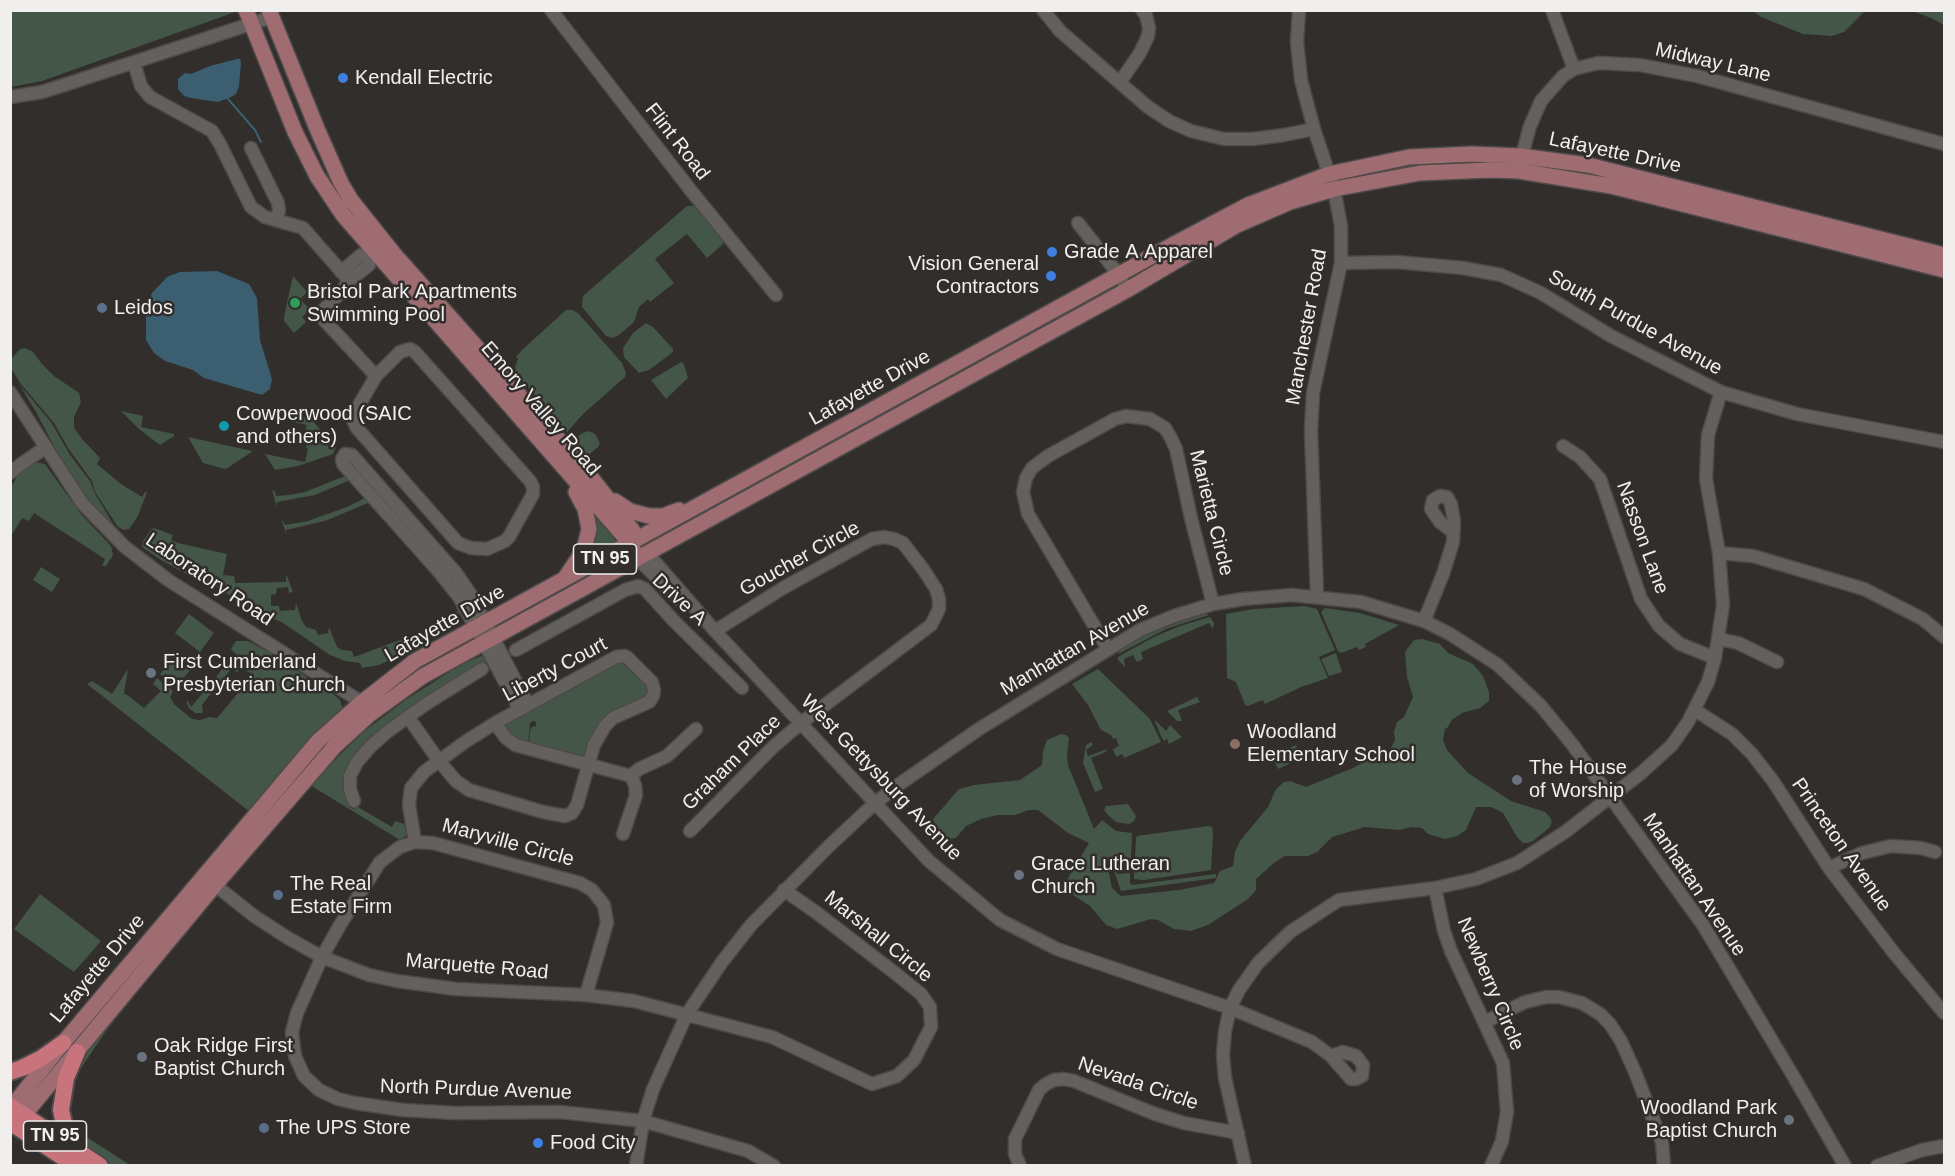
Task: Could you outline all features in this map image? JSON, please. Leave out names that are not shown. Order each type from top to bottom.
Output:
[{"type":"highway","points":[[10,1072],[70,1047],[62,1110],[66,1132],[77,1158]]},
{"type":"highway","name":"TN 95","points":[[13,1117],[77,1158],[100,1166]]},
{"type":"main road","name":"Emory Valley Road","points":[[271,14],[318,132],[351,200],[378,235],[582,466],[643,556]]},
{"type":"main road","name":"Emory Valley Road","points":[[249,17],[298,140],[317,176],[343,215],[532,432],[635,542]]},
{"type":"main road","name":"Lafayette Drive","points":[[13,1117],[209,881],[334,747],[365,709],[423,676],[562,582],[1248,205],[1331,182],[1520,164],[1588,165],[1834,234],[1944,270]]},
{"type":"main road","name":"Lafayette Drive","points":[[485,633],[643,556],[1127,290],[1238,225],[1331,182]]},
{"type":"main road","name":"Lafayette Drive","points":[[1834,234],[1944,255]]},
{"type":"main road","points":[[532,432],[542,453],[579,494],[588,519],[589,529],[584,550],[562,582]]},
{"type":"main road","points":[[582,466],[619,505],[641,514],[663,516],[681,509],[805,441],[824,438]]},
{"type":"street","name":"Flint Road","points":[[551,10],[692,192],[776,295]]},
{"type":"street","points":[[1043,10],[1060,32],[1148,107],[1169,121],[1206,136],[1224,139],[1253,139],[1314,129]]},
{"type":"street","points":[[1120,82],[1140,53],[1148,36],[1149,28],[1146,15],[1142,10]]},
{"type":"street","name":"Manchester Road","points":[[1299,10],[1298,61],[1301,80],[1331,182],[1341,226],[1341,264],[1313,393],[1311,431],[1317,597]]},
{"type":"street","points":[[1552,10],[1574,69]]},
{"type":"street","points":[[10,97],[42,92],[134,63],[249,17],[271,14]]},
{"type":"street","points":[[134,63],[141,86],[150,97],[212,131],[251,207],[265,217],[303,228],[345,276],[340,293],[325,308],[323,317],[376,376]]},
{"type":"street","name":"Midway Lane","points":[[1520,164],[1530,126],[1541,101],[1556,82],[1574,69],[1598,63],[1640,65],[1697,76],[1944,144]]},
{"type":"street","points":[[251,148],[278,203],[279,211],[276,220]]},
{"type":"street","points":[[1078,223],[1119,275],[1127,290]]},
{"type":"street","name":"South Purdue Avenue","points":[[1341,264],[1396,262],[1463,268],[1501,275],[1541,293],[1611,336],[1721,392],[1797,414],[1944,442]]},
{"type":"street","points":[[410,349],[415,352],[530,481],[533,494],[505,541],[487,549],[471,548],[458,543],[356,427],[352,417],[376,376],[400,352],[410,349]]},
{"type":"street","name":"Laboratory Road","points":[[10,392],[82,503],[125,547],[168,580],[355,698],[365,709]]},
{"type":"street","points":[[1245,1166],[1225,1078],[1223,1055],[1230,1008],[1239,990],[1258,963],[1290,932],[1339,900],[1435,888],[1476,879],[1517,863],[1550,843],[1641,774],[1672,745],[1695,710],[1708,682],[1715,658],[1723,605],[1719,553],[1706,479],[1708,435],[1721,392]]},
{"type":"street","name":"Marietta Circle","points":[[1108,649],[1028,514],[1023,492],[1026,478],[1032,468],[1048,456],[1115,419],[1126,416],[1150,419],[1165,429],[1171,438],[1176,449],[1191,518],[1214,604]]},
{"type":"street","name":"Nasson Lane","points":[[1563,446],[1580,457],[1600,479],[1641,599],[1659,626],[1680,644],[1715,658]]},
{"type":"street","points":[[10,473],[45,447]]},
{"type":"street","points":[[485,633],[440,573],[343,464],[344,455],[349,453],[352,455],[456,573],[471,595],[485,633],[524,707]]},
{"type":"street","points":[[1424,621],[1443,574],[1454,532]]},
{"type":"street","name":"Goucher Circle","points":[[715,631],[783,588],[872,539],[894,538],[903,543],[936,589],[939,599],[936,618],[931,625],[801,723]]},
{"type":"street","points":[[1719,553],[1753,556],[1864,589],[1923,619],[1944,637]]},
{"type":"street","name":"West Gettysburg Avenue","points":[[643,556],[661,583],[715,631],[929,861],[1000,920],[1057,949],[1230,1008],[1312,1042],[1330,1056]]},
{"type":"street","name":"Drive A","points":[[516,650],[625,590],[638,586],[645,590],[742,688]]},
{"type":"street","name":"Manhattan Avenue","points":[[636,1166],[643,1121],[653,1089],[687,1014],[729,952],[752,925],[784,890],[874,804],[979,729],[1140,630],[1174,616],[1214,604],[1272,596],[1317,597],[1361,602],[1424,621],[1479,652],[1520,684],[1542,706],[1566,736],[1702,925],[1795,1078],[1845,1166]]},
{"type":"street","points":[[1719,639],[1738,643],[1777,662]]},
{"type":"street","name":"Liberty Court","points":[[415,842],[410,805],[411,788],[424,772],[439,761],[495,723],[616,657],[628,658],[652,682],[653,696],[643,706],[613,718],[605,726],[594,745],[574,810],[569,814],[559,816],[469,790],[456,781],[439,761]]},
{"type":"street","points":[[354,801],[350,782],[353,769],[370,747],[408,717],[482,669]]},
{"type":"street","name":"Princeton Avenue","points":[[1695,710],[1732,734],[1752,754],[1773,781],[1829,868],[1894,953],[1944,1013]]},
{"type":"street","points":[[408,717],[439,761]]},
{"type":"street","name":"Liberty Court","points":[[495,723],[505,737],[515,745],[589,764]]},
{"type":"street","name":"Graham Place","points":[[690,831],[773,747],[801,723]]},
{"type":"street","points":[[631,776],[639,769],[667,756],[696,729]]},
{"type":"street","points":[[589,764],[631,776]]},
{"type":"street","points":[[623,834],[636,795],[631,776]]},
{"type":"street","name":"Maryville Circle","points":[[322,957],[380,862],[400,847],[415,842],[433,843],[580,883],[592,890],[604,905],[607,923],[586,995]]},
{"type":"street","points":[[1829,868],[1862,853],[1892,846],[1921,848],[1935,852]]},
{"type":"street","name":"Marquette Road","points":[[209,881],[254,916],[322,957],[369,975],[456,989],[586,995],[634,1002],[687,1014]]},
{"type":"street","name":"Newberry Circle","points":[[1435,888],[1444,931],[1451,951],[1503,1063],[1507,1112],[1502,1141],[1491,1166]]},
{"type":"street","name":"Marshall Circle","points":[[687,1014],[772,1037],[872,1084],[897,1076],[914,1060],[931,1027],[930,1007],[921,994],[818,913],[784,890]]},
{"type":"street","name":"North Purdue Avenue","points":[[322,957],[297,1013],[292,1032],[295,1056],[304,1076],[329,1095],[355,1103],[403,1110],[462,1113],[560,1112],[643,1121],[748,1151],[774,1166]]},
{"type":"street","points":[[1485,1022],[1525,1002],[1546,997],[1558,997],[1582,1003],[1600,1014],[1621,1041],[1635,1072],[1662,1142],[1664,1166]]},
{"type":"street","name":"Nevada Circle","points":[[1020,1166],[1015,1154],[1015,1139],[1039,1090],[1054,1080],[1074,1081],[1175,1120],[1238,1133]]},
{"type":"street","points":[[1877,1166],[1922,1150],[1944,1146]]},
{"type":"green space","points":[[10,11],[238,11],[42,81],[11,87]]},
{"type":"green space","points":[[1753,11],[1865,11],[1844,32],[1832,36],[1803,34],[1761,17]]},
{"type":"green space","points":[[1912,11],[1944,11],[1944,25],[1931,18]]},
{"type":"green space","points":[[687,206],[696,206],[724,238],[723,244],[707,258],[687,234],[655,259],[674,283],[650,302],[648,299],[639,307],[634,322],[619,335],[613,338],[606,336],[582,307],[583,296]]},
{"type":"green space","name":"Bristol Park Apartments Swimming Pool","points":[[293,276],[307,292],[300,299],[310,309],[302,317],[306,322],[294,333],[284,321]]},
{"type":"green space","points":[[566,310],[578,313],[622,363],[626,373],[625,377],[583,414],[567,432],[517,375],[515,367],[518,359],[516,357],[523,349]]},
{"type":"green space","points":[[646,323],[653,327],[673,349],[673,352],[649,370],[639,373],[624,357],[623,348],[633,333]]},
{"type":"green space","points":[[25,348],[32,351],[54,376],[79,393],[81,402],[74,417],[74,428],[100,458],[97,464],[121,484],[142,497],[147,492],[138,516],[129,529],[124,530],[118,527],[95,492],[92,481],[68,448],[54,423],[20,383],[11,368],[11,359],[20,349]]},
{"type":"green space","points":[[681,362],[684,364],[688,378],[666,399],[651,380]]},
{"type":"green space","points":[[19,384],[51,422],[70,455],[90,481],[95,494],[115,527],[109,525],[88,500],[65,467]]},
{"type":"green space","points":[[121,411],[143,416],[141,427],[174,434],[174,436],[160,445]]},
{"type":"green space","points":[[280,412],[311,419],[328,438],[328,444],[336,447],[333,454],[298,466],[275,470],[265,454],[305,462],[308,449],[306,448],[308,437],[304,436],[307,425],[271,417]]},
{"type":"green space","points":[[589,431],[595,434],[600,443],[586,457],[572,440]]},
{"type":"green space","points":[[188,437],[253,451],[226,469],[221,468],[203,463]]},
{"type":"green space","points":[[34,462],[45,464],[81,514],[111,546],[113,555],[106,566],[102,566],[105,559],[34,513],[29,521],[22,518],[11,536],[10,489],[17,476]]},
{"type":"green space","points":[[345,476],[350,480],[315,495],[277,502],[277,507],[272,490],[275,491],[276,496],[305,492]]},
{"type":"green space","points":[[365,498],[375,507],[368,503],[325,521],[286,530],[286,534],[281,518],[285,525],[308,521]]},
{"type":"green space","points":[[593,514],[617,542],[587,559]]},
{"type":"green space","points":[[154,528],[173,535],[171,540],[178,543],[227,554],[223,575],[234,576],[235,583],[286,582],[287,576],[293,592],[289,593],[288,587],[277,588],[276,594],[271,595],[271,606],[279,606],[280,611],[295,610],[296,603],[306,627],[316,630],[318,635],[328,633],[329,627],[337,647],[352,651],[354,657],[419,633],[458,611],[456,606],[458,603],[460,611],[448,628],[409,644],[390,660],[362,668],[360,663],[345,661],[330,655],[283,623],[245,605],[212,584],[192,577],[161,560],[142,547],[143,541]]},
{"type":"green space","points":[[41,567],[60,579],[52,592],[33,580]]},
{"type":"green space","points":[[1305,606],[1317,609],[1335,650],[1319,657],[1328,678],[1301,687],[1265,704],[1263,700],[1245,705],[1236,682],[1227,678],[1226,614],[1254,609]]},
{"type":"green space","points":[[1325,608],[1360,613],[1399,625],[1365,644],[1366,647],[1359,650],[1357,647],[1341,653],[1338,651],[1321,612]]},
{"type":"green space","points":[[1204,613],[1209,615],[1166,629],[1118,654],[1121,649],[1148,634]]},
{"type":"green space","points":[[189,614],[214,633],[200,652],[175,633]]},
{"type":"green space","points":[[1210,617],[1214,623],[1213,629],[1209,623],[1141,652],[1143,659],[1137,662],[1133,655],[1124,659],[1125,667],[1118,660],[1118,657],[1154,637]]},
{"type":"green space","points":[[1422,639],[1440,644],[1448,653],[1473,664],[1483,676],[1489,692],[1489,701],[1480,708],[1462,713],[1452,720],[1445,729],[1443,740],[1447,750],[1468,773],[1511,801],[1545,812],[1550,817],[1552,822],[1549,828],[1533,841],[1523,843],[1503,813],[1491,807],[1476,807],[1466,830],[1457,836],[1445,839],[1428,834],[1422,828],[1411,827],[1399,830],[1365,827],[1332,837],[1317,852],[1308,856],[1285,856],[1256,879],[1256,890],[1248,899],[1208,925],[1191,931],[1174,929],[1158,920],[1151,919],[1117,929],[1106,925],[1090,906],[1073,895],[1067,880],[1089,843],[1068,833],[1038,810],[981,819],[966,826],[956,838],[951,839],[939,832],[935,825],[933,819],[959,789],[1020,780],[1042,765],[1047,740],[1061,734],[1066,735],[1069,738],[1068,765],[1094,829],[1102,820],[1116,831],[1132,833],[1131,858],[1118,857],[1117,874],[1130,873],[1132,885],[1216,874],[1216,878],[1121,891],[1112,865],[1109,873],[1112,888],[1121,896],[1179,890],[1214,883],[1220,871],[1233,866],[1235,852],[1240,841],[1268,807],[1276,789],[1284,782],[1290,781],[1306,787],[1353,768],[1391,748],[1395,740],[1394,732],[1397,722],[1404,717],[1413,697],[1407,677],[1405,652],[1414,640]]},
{"type":"green space","points":[[236,641],[248,641],[267,651],[333,694],[340,700],[342,707],[342,711],[250,812],[87,684],[92,681],[112,694],[128,669],[124,694],[144,708],[161,691],[153,684],[157,678],[173,691],[170,697],[174,704],[192,719],[217,718],[254,674],[246,671],[245,663],[231,649]]},
{"type":"green space","points":[[1336,653],[1342,672],[1329,676],[1321,659]]},
{"type":"green space","points":[[228,656],[240,669],[236,673],[233,667],[217,686],[212,682],[227,663],[222,658]]},
{"type":"green space","points":[[481,656],[485,657],[488,663],[355,759],[349,807],[353,809],[358,807],[392,827],[395,821],[404,824],[407,835],[400,840],[310,785],[362,733],[407,699],[462,664]]},
{"type":"green space","points":[[172,660],[179,666],[183,662],[191,669],[179,684],[174,686],[160,674]]},
{"type":"green space","points":[[617,662],[625,662],[649,686],[647,695],[642,700],[620,709],[585,756],[581,758],[529,745],[530,731],[536,726],[536,722],[530,723],[528,745],[517,741],[505,728],[507,723]]},
{"type":"green space","points":[[1098,669],[1150,719],[1161,742],[1124,758],[1122,754],[1116,757],[1113,749],[1119,746],[1116,738],[1113,739],[1111,735],[1101,730],[1088,705],[1072,684]]},
{"type":"green space","points":[[211,683],[216,687],[202,705],[203,713],[195,713],[186,702],[188,701],[191,707]]},
{"type":"green space","points":[[1197,697],[1200,702],[1178,710],[1182,721],[1177,721],[1167,711]]},
{"type":"green space","points":[[1154,719],[1166,731],[1170,725],[1182,737],[1169,744],[1167,739],[1164,741]]},
{"type":"green space","points":[[1091,742],[1093,745],[1086,750],[1088,756],[1110,748],[1091,758],[1103,789],[1095,792],[1083,763],[1086,745]]},
{"type":"green space","points":[[1296,745],[1302,758],[1278,769],[1272,756]]},
{"type":"green space","points":[[1128,804],[1136,816],[1129,824],[1116,822],[1104,810],[1106,806]]},
{"type":"green space","points":[[1212,827],[1213,833],[1211,870],[1144,880],[1134,879],[1137,836]]},
{"type":"green space","points":[[40,894],[101,941],[74,972],[14,929]]},
{"type":"green space","points":[[212,900],[106,1031],[71,1083],[82,1056]]},
{"type":"green space","points":[[68,1125],[130,1165],[108,1165],[86,1151],[71,1136]]},
{"type":"water","points":[[240,59],[241,63],[239,86],[236,94],[231,97],[218,102],[191,98],[184,96],[178,89],[178,79],[185,73],[191,74]]},
{"type":"water","points":[[217,271],[249,284],[257,298],[260,340],[272,379],[270,389],[262,395],[204,378],[193,370],[165,361],[154,353],[146,340],[146,309],[152,293],[167,277],[180,272]]},
{"type":"waterway","points":[[228,99],[255,130],[261,142]]},
{"type":"place","name":"Kendall Electric","points":[[343,78]]},
{"type":"place","name":"Grade A Apparel","points":[[1052,252]]},
{"type":"place","name":"Vision General Contractors","points":[[1051,276]]},
{"type":"place","name":"Bristol Park Apartments Swimming Pool","points":[[295,303]]},
{"type":"place","name":"Leidos","points":[[102,308]]},
{"type":"place","name":"Cowperwood (SAIC and others)","points":[[224,426]]},
{"type":"place","name":"First Cumberland Presbyterian Church","points":[[151,673]]},
{"type":"place","name":"Woodland Elementary School","points":[[1235,744]]},
{"type":"place","name":"The House of Worship","points":[[1517,780]]},
{"type":"place","name":"Grace Lutheran Church","points":[[1019,875]]},
{"type":"place","name":"The Real Estate Firm","points":[[278,895]]},
{"type":"place","name":"Oak Ridge First Baptist Church","points":[[142,1057]]},
{"type":"place","name":"Woodland Park Baptist Church","points":[[1789,1120]]},
{"type":"place","name":"The UPS Store","points":[[264,1128]]},
{"type":"place","name":"Food City","points":[[538,1143]]}]
